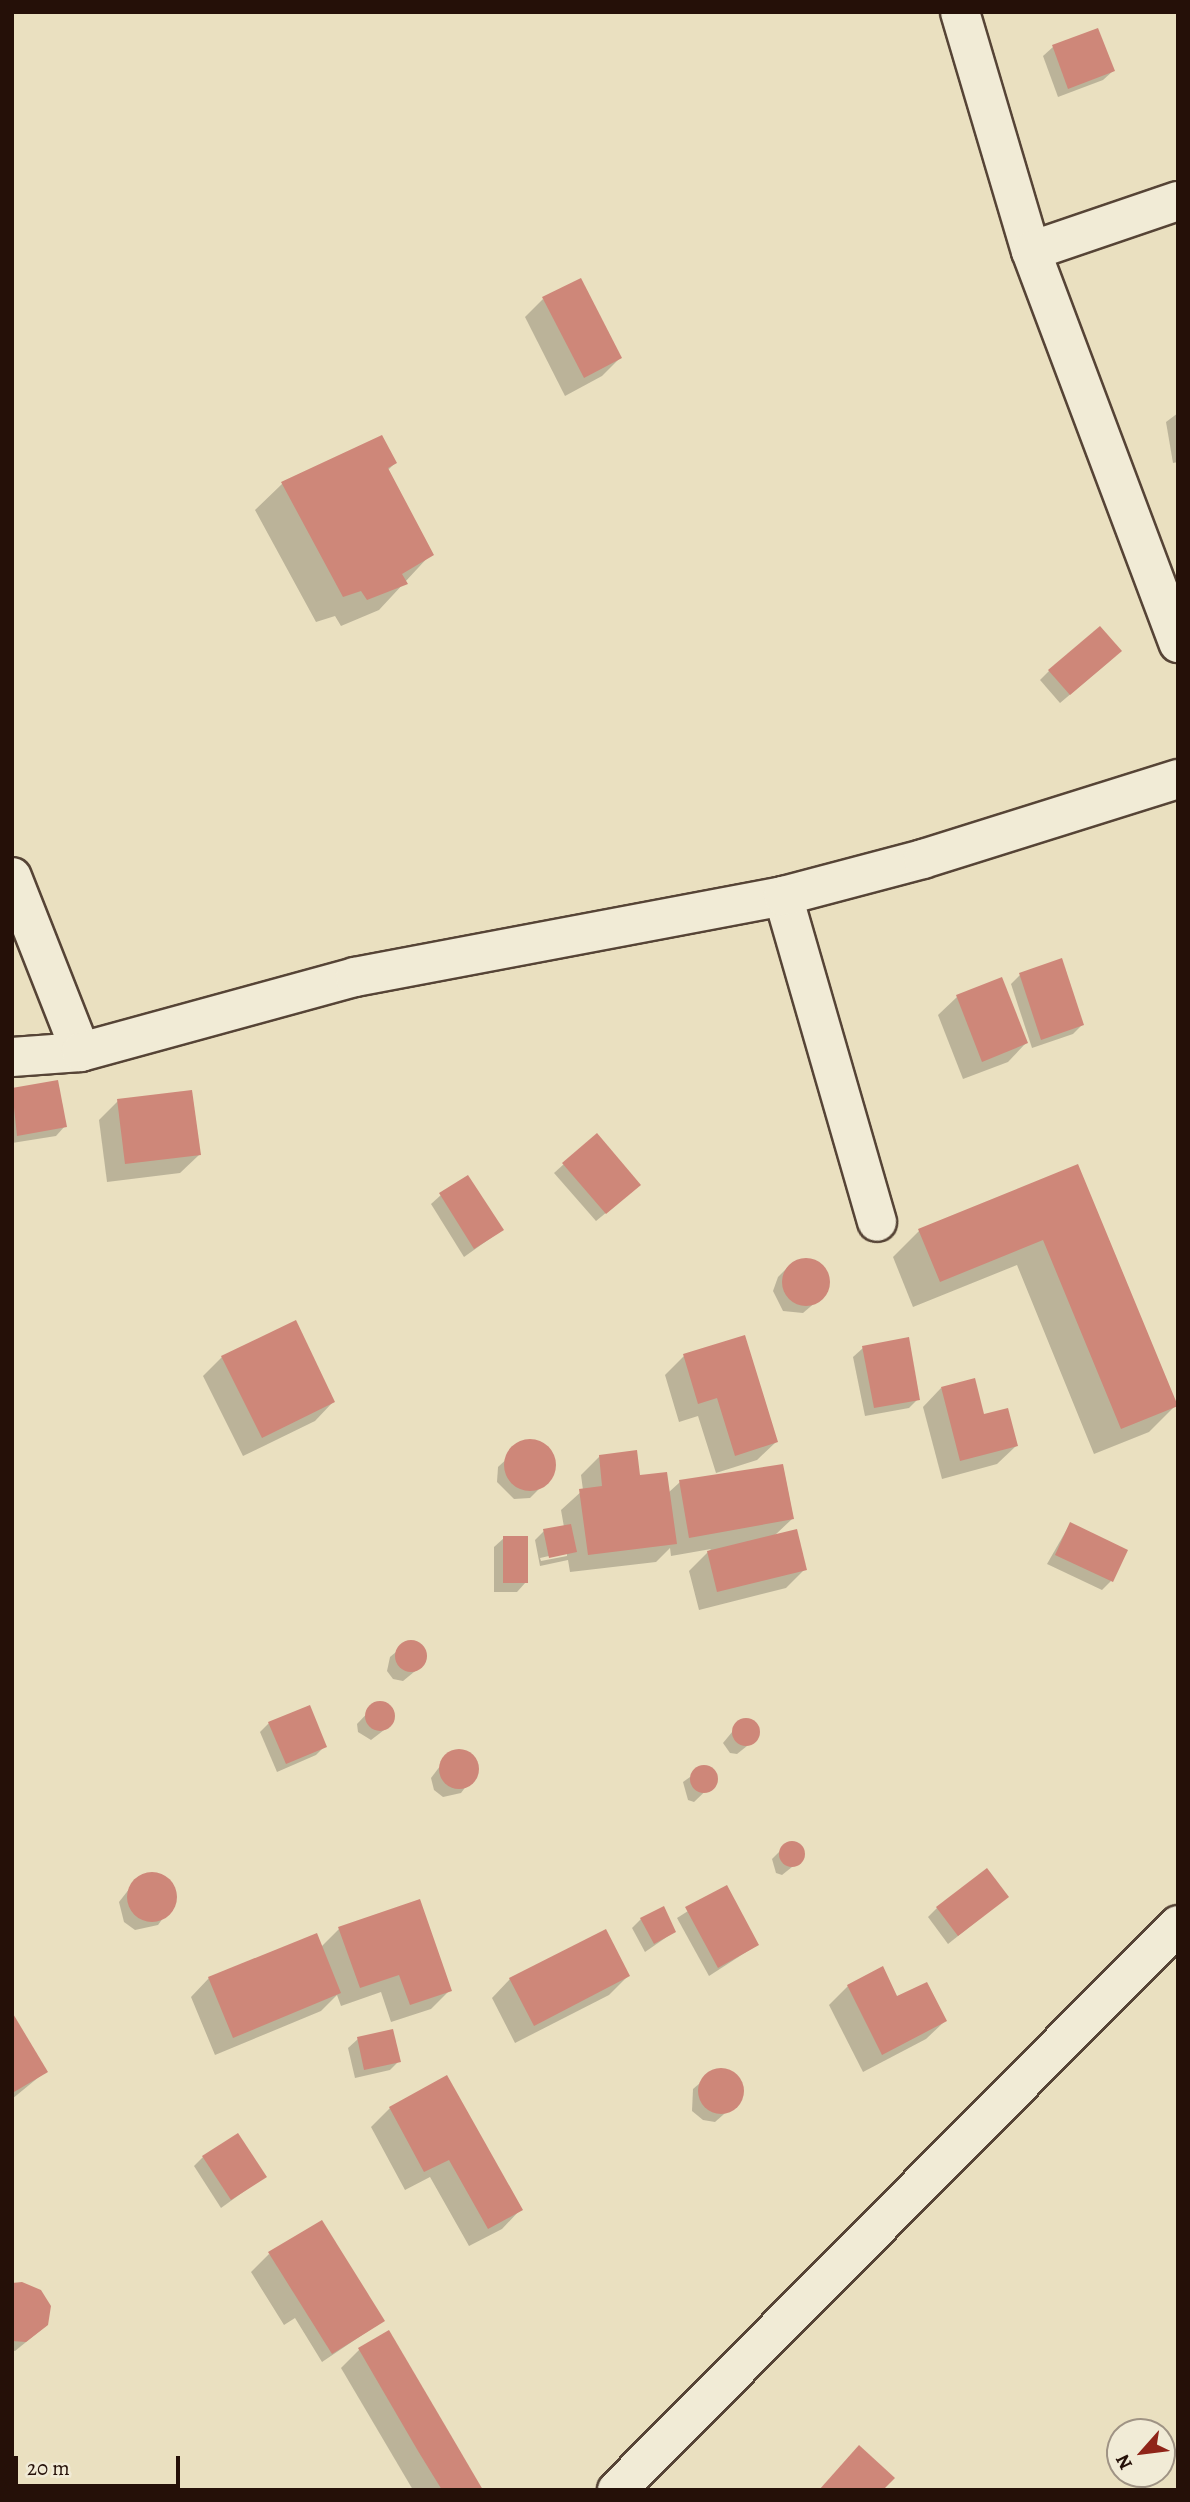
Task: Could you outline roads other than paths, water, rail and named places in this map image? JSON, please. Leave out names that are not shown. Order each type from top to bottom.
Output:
[{"type":"street","points":[[960,12],[1031,251],[1178,643]]},
{"type":"street","points":[[1031,251],[1178,201]]},
{"type":"street","points":[[12,1057],[81,1052],[355,977],[783,896],[923,859],[1178,779]]},
{"type":"street","points":[[12,877],[81,1052]]},
{"type":"street","points":[[783,896],[877,1222]]},
{"type":"street","points":[[617,2490],[1178,1925]]}]
